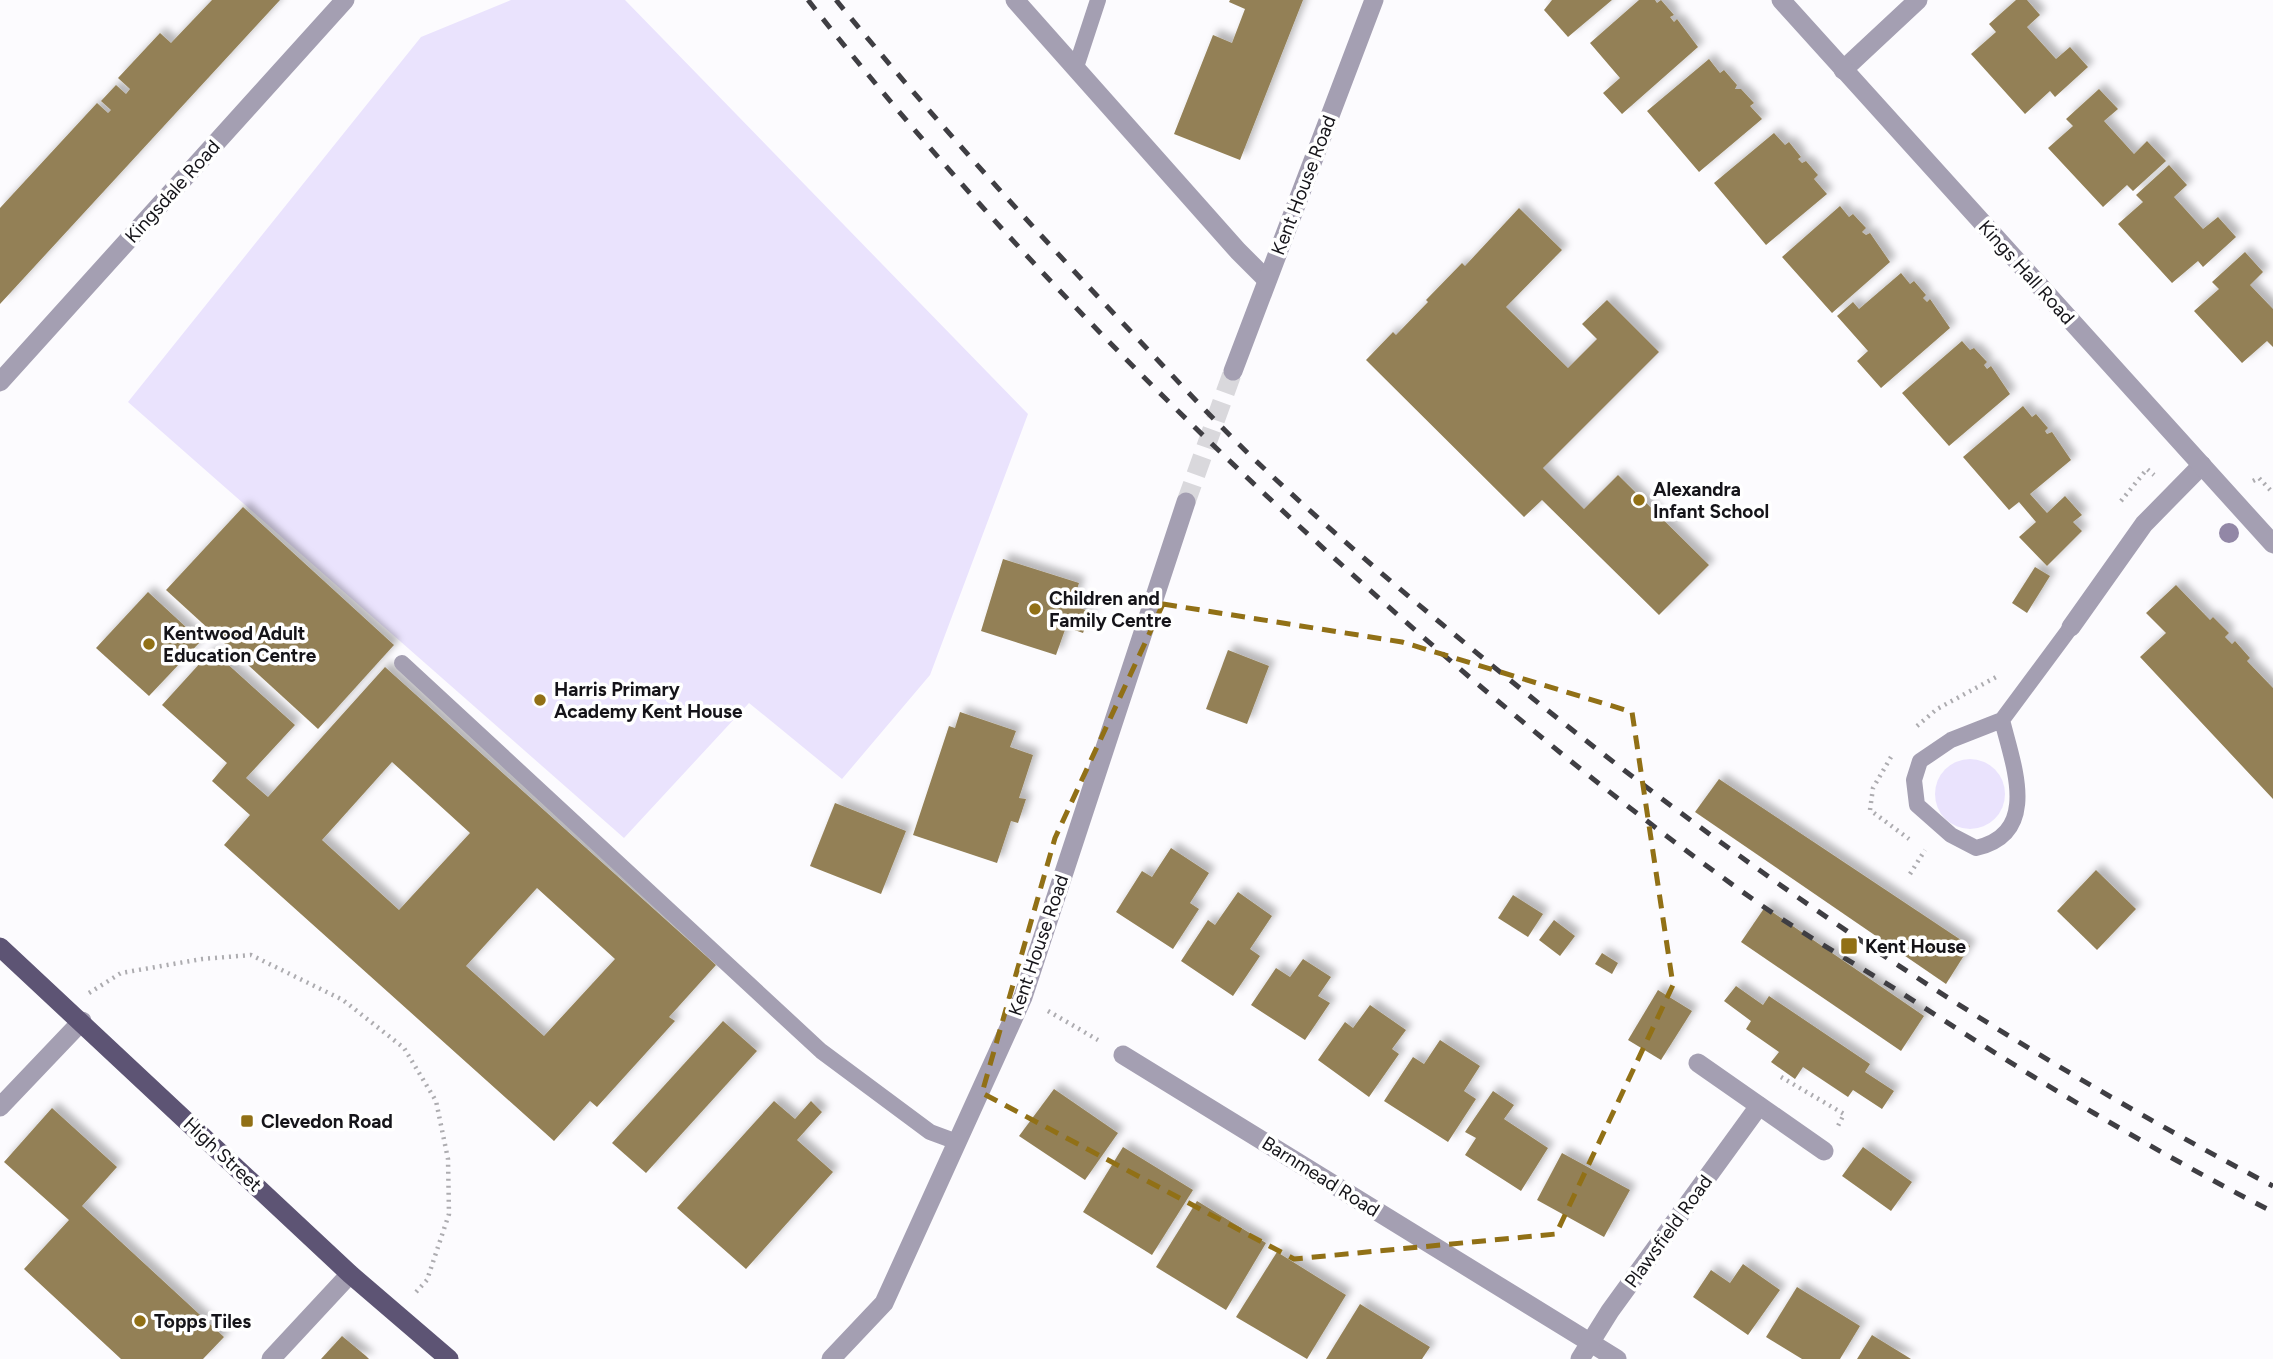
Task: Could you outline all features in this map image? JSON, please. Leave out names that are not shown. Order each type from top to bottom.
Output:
[{"type":"main road","name":"High Street","points":[[0,947],[77,1016],[349,1274],[449,1359]]},
{"type":"street","name":"Kingsdale Road","points":[[0,382],[345,0]]},
{"type":"street","points":[[1015,0],[1238,251],[1267,279]]},
{"type":"street","name":"Kent House Road","points":[[1233,371],[1374,0]]},
{"type":"street","name":"Kings Hall Road","points":[[1781,0],[2273,544]]},
{"type":"street","points":[[1843,70],[1918,0]]},
{"type":"street","points":[[2071,627],[2144,524],[2202,465]]},
{"type":"street","name":"Kent House Road","points":[[831,1359],[884,1303],[1023,997],[1186,502]]},
{"type":"street","points":[[0,1107],[77,1016]]},
{"type":"street","name":"Barnmead Road","points":[[1123,1055],[1585,1351],[1617,1359]]},
{"type":"street","points":[[1698,1063],[1824,1151]]},
{"type":"street","name":"Plawsfield Road","points":[[1585,1351],[1759,1106]]},
{"type":"street","points":[[271,1359],[349,1274]]},
{"type":"lane","points":[[1076,67],[1098,0]]},
{"type":"lane","points":[[2002,720],[2018,782],[2018,806],[2004,836],[1993,844],[1976,848],[1951,835],[1917,805],[1913,780],[1920,761],[1930,752],[2002,720],[2071,627]]},
{"type":"lane","points":[[402,663],[821,1051],[930,1132],[957,1142]]},
{"type":"path","points":[[2118,506],[2147,469]]},
{"type":"path","points":[[1914,729],[1937,709],[2003,673]]},
{"type":"path","points":[[1885,822],[1870,810],[1873,788],[1893,755]]},
{"type":"path","points":[[1910,874],[1925,851]]},
{"type":"path","points":[[77,1016],[94,988],[121,973],[202,958],[251,955],[343,1000],[404,1048],[436,1101],[448,1159],[449,1214],[427,1280],[397,1314]]},
{"type":"path","points":[[1023,997],[1123,1055]]},
{"type":"highlighted area","points":[[1163,604],[1402,642],[1632,712],[1673,985],[1556,1234],[1294,1259],[982,1093],[1055,838]]},
{"type":"shaded area","points":[[511,0],[625,0],[1028,414],[930,675],[842,779],[749,703],[624,838],[128,402],[421,37]]},
{"type":"shaded area","points":[[1963,759],[1977,759],[1990,765],[1999,774],[2005,794],[2003,807],[1995,819],[1977,829],[1963,829],[1950,823],[1941,814],[1935,801],[1935,787],[1941,774],[1950,765]]},
{"type":"building","points":[[212,0],[280,0],[0,304],[0,208],[97,103],[108,113],[111,110],[101,101],[116,85],[126,94],[130,89],[118,78],[160,33],[171,43]]},
{"type":"building","points":[[1303,0],[1240,160],[1174,134],[1213,35],[1232,43],[1245,9],[1229,2]]},
{"type":"building","points":[[1552,0],[1612,0],[1568,37],[1544,10]]},
{"type":"building","points":[[1639,0],[1655,0],[1657,3],[1661,0],[1674,15],[1670,17],[1674,22],[1677,19],[1698,47],[1622,114],[1603,93],[1620,78],[1590,43]]},
{"type":"building","points":[[2016,0],[2027,0],[2040,15],[2027,27],[2056,59],[2070,47],[2088,67],[2055,97],[2050,91],[2025,114],[1971,54],[1996,32],[1989,24]]},
{"type":"building","points":[[1709,59],[1720,73],[1724,70],[1737,85],[1735,89],[1741,89],[1754,103],[1750,106],[1762,119],[1699,172],[1647,111]]},
{"type":"building","points":[[2099,89],[2118,109],[2104,121],[2134,154],[2147,141],[2166,161],[2133,191],[2127,185],[2103,207],[2048,148],[2073,126],[2066,119]]},
{"type":"building","points":[[1774,133],[1785,145],[1789,142],[1801,157],[1798,159],[1802,163],[1806,161],[1818,175],[1814,179],[1827,194],[1766,245],[1714,183]]},
{"type":"building","points":[[2169,165],[2187,185],[2174,197],[2203,229],[2218,217],[2236,237],[2203,267],[2198,261],[2172,283],[2118,224],[2143,202],[2136,195]]},
{"type":"building","points":[[1840,206],[1849,217],[1853,214],[1866,228],[1862,232],[1866,235],[1870,233],[1890,262],[1832,313],[1782,257]]},
{"type":"building","points":[[1519,208],[1562,250],[1506,307],[1568,368],[1597,339],[1582,324],[1607,300],[1659,352],[1543,468],[1584,509],[1618,475],[1709,565],[1659,615],[1542,500],[1524,517],[1366,360],[1393,332],[1396,335],[1428,302],[1426,300],[1462,263],[1465,266]]},
{"type":"building","points":[[2245,252],[2263,272],[2250,285],[2273,309],[2273,347],[2267,341],[2242,363],[2194,311],[2219,289],[2212,282]]},
{"type":"building","points":[[1901,273],[1910,284],[1914,281],[1926,295],[1923,298],[1927,302],[1930,299],[1950,328],[1881,388],[1857,361],[1868,351],[1837,316],[1853,302],[1859,309]]},
{"type":"building","points":[[1962,341],[1970,350],[1974,348],[1987,362],[1984,365],[1987,369],[1991,366],[2010,394],[1949,446],[1902,393]]},
{"type":"building","points":[[2023,406],[2032,417],[2036,414],[2048,428],[2045,431],[2047,434],[2052,432],[2071,460],[2030,494],[2047,513],[2065,496],[2082,515],[2073,522],[2082,531],[2047,566],[2019,537],[2036,522],[2019,502],[2009,510],[1963,457]]},
{"type":"building","points":[[243,507],[394,645],[318,729],[166,590]]},
{"type":"building","name":"Children and Family Centre","points":[[1003,559],[1079,583],[1072,605],[1091,612],[1083,633],[1066,627],[1056,655],[981,631]]},
{"type":"building","points":[[2035,567],[2050,576],[2027,613],[2012,603]]},
{"type":"building","points":[[2176,585],[2210,620],[2213,617],[2229,633],[2225,637],[2232,644],[2235,641],[2250,658],[2247,661],[2273,688],[2273,799],[2140,657],[2166,633],[2146,613]]},
{"type":"building","name":"Kentwood Adult Education Centre","points":[[148,592],[201,641],[149,696],[96,648]]},
{"type":"building","points":[[212,650],[295,725],[246,778],[268,797],[385,667],[716,965],[669,1017],[675,1021],[597,1107],[590,1101],[554,1141],[224,845],[250,815],[212,781],[227,763],[162,705]],"holes":[[[392,762],[470,833],[399,910],[322,840]],[[537,888],[615,959],[544,1036],[466,966]]]},
{"type":"building","points":[[1228,650],[1269,666],[1247,724],[1206,709]]},
{"type":"building","points":[[960,712],[1016,731],[1010,747],[1033,755],[1019,798],[1026,799],[1018,823],[1011,821],[997,863],[913,835],[949,726],[955,728]]},
{"type":"building","points":[[1719,779],[1970,946],[1946,984],[1695,812]]},
{"type":"building","points":[[835,803],[906,831],[881,894],[810,866]]},
{"type":"building","points":[[1171,848],[1209,873],[1190,903],[1199,909],[1173,949],[1116,912],[1142,871],[1152,877]]},
{"type":"building","points":[[2096,870],[2136,909],[2097,950],[2057,911]]},
{"type":"building","points":[[1238,892],[1272,916],[1250,949],[1260,956],[1233,996],[1181,961],[1208,920],[1215,925]]},
{"type":"building","points":[[1513,895],[1543,914],[1528,937],[1498,918]]},
{"type":"building","points":[[1765,907],[1924,1016],[1901,1051],[1741,942]]},
{"type":"building","points":[[1554,920],[1575,936],[1560,956],[1539,940]]},
{"type":"building","points":[[1602,953],[1618,963],[1612,974],[1595,964]]},
{"type":"building","points":[[1303,959],[1331,977],[1318,996],[1330,1003],[1305,1040],[1251,1005],[1276,968],[1290,977]]},
{"type":"building","points":[[1736,986],[1763,1005],[1769,996],[1870,1064],[1865,1072],[1894,1091],[1882,1109],[1853,1090],[1848,1097],[1803,1067],[1795,1079],[1771,1062],[1779,1052],[1746,1029],[1751,1021],[1724,1001]]},
{"type":"building","points":[[1658,990],[1692,1011],[1661,1060],[1628,1040]]},
{"type":"building","points":[[1370,1005],[1406,1030],[1392,1049],[1399,1054],[1369,1097],[1318,1060],[1345,1022],[1353,1028]]},
{"type":"building","points":[[723,1021],[757,1051],[646,1173],[612,1143]]},
{"type":"building","points":[[1440,1040],[1480,1066],[1464,1091],[1476,1099],[1448,1142],[1384,1101],[1413,1057],[1424,1064]]},
{"type":"building","points":[[1054,1089],[1118,1133],[1085,1180],[1019,1136]]},
{"type":"building","points":[[1493,1091],[1514,1105],[1504,1119],[1548,1148],[1521,1191],[1465,1155],[1476,1138],[1465,1132]]},
{"type":"building","points":[[774,1101],[795,1119],[811,1101],[822,1112],[797,1140],[833,1172],[746,1269],[677,1208]]},
{"type":"building","points":[[52,1108],[117,1167],[82,1206],[224,1337],[203,1359],[121,1359],[24,1269],[69,1220],[4,1162]]},
{"type":"building","points":[[1123,1147],[1193,1190],[1152,1255],[1083,1212]]},
{"type":"building","points":[[1863,1147],[1912,1182],[1891,1211],[1842,1176]]},
{"type":"building","points":[[1562,1153],[1630,1190],[1604,1237],[1537,1200]]},
{"type":"building","points":[[1197,1201],[1266,1243],[1226,1310],[1156,1267]]},
{"type":"building","points":[[1277,1252],[1346,1295],[1307,1359],[1236,1317]]},
{"type":"building","points":[[1743,1264],[1780,1290],[1748,1335],[1693,1297],[1711,1270],[1730,1283]]},
{"type":"building","points":[[1797,1287],[1860,1326],[1840,1359],[1802,1359],[1766,1337]]},
{"type":"building","points":[[1360,1304],[1430,1347],[1422,1359],[1326,1359]]},
{"type":"building","points":[[1872,1335],[1903,1354],[1911,1359],[1857,1359]]},
{"type":"building","points":[[342,1336],[366,1356],[369,1359],[321,1359]]},
{"type":"tunnel","points":[[1186,502],[1233,371]]},
{"type":"railway","points":[[808,0],[932,150],[1063,294],[1131,364],[1200,433],[1343,566],[1547,742],[1707,866],[1778,916],[2084,1107],[2273,1212]]},
{"type":"railway","points":[[836,0],[1009,200],[1220,425],[1310,511],[1454,634],[1670,805],[1864,943],[2065,1070],[2168,1130],[2273,1186]]},
{"type":"place","name":"Alexandra Infant School","points":[[1639,500]]},
{"type":"place","name":"Children and Family Centre","points":[[1035,609]]},
{"type":"place","name":"Kentwood Adult Education Centre","points":[[149,644]]},
{"type":"place","name":"Harris Primary Academy Kent House","points":[[540,700]]},
{"type":"place","name":"Kent House","points":[[1849,946]]},
{"type":"place","name":"Clevedon Road","points":[[247,1121]]},
{"type":"place","name":"Topps Tiles","points":[[140,1321]]}]
